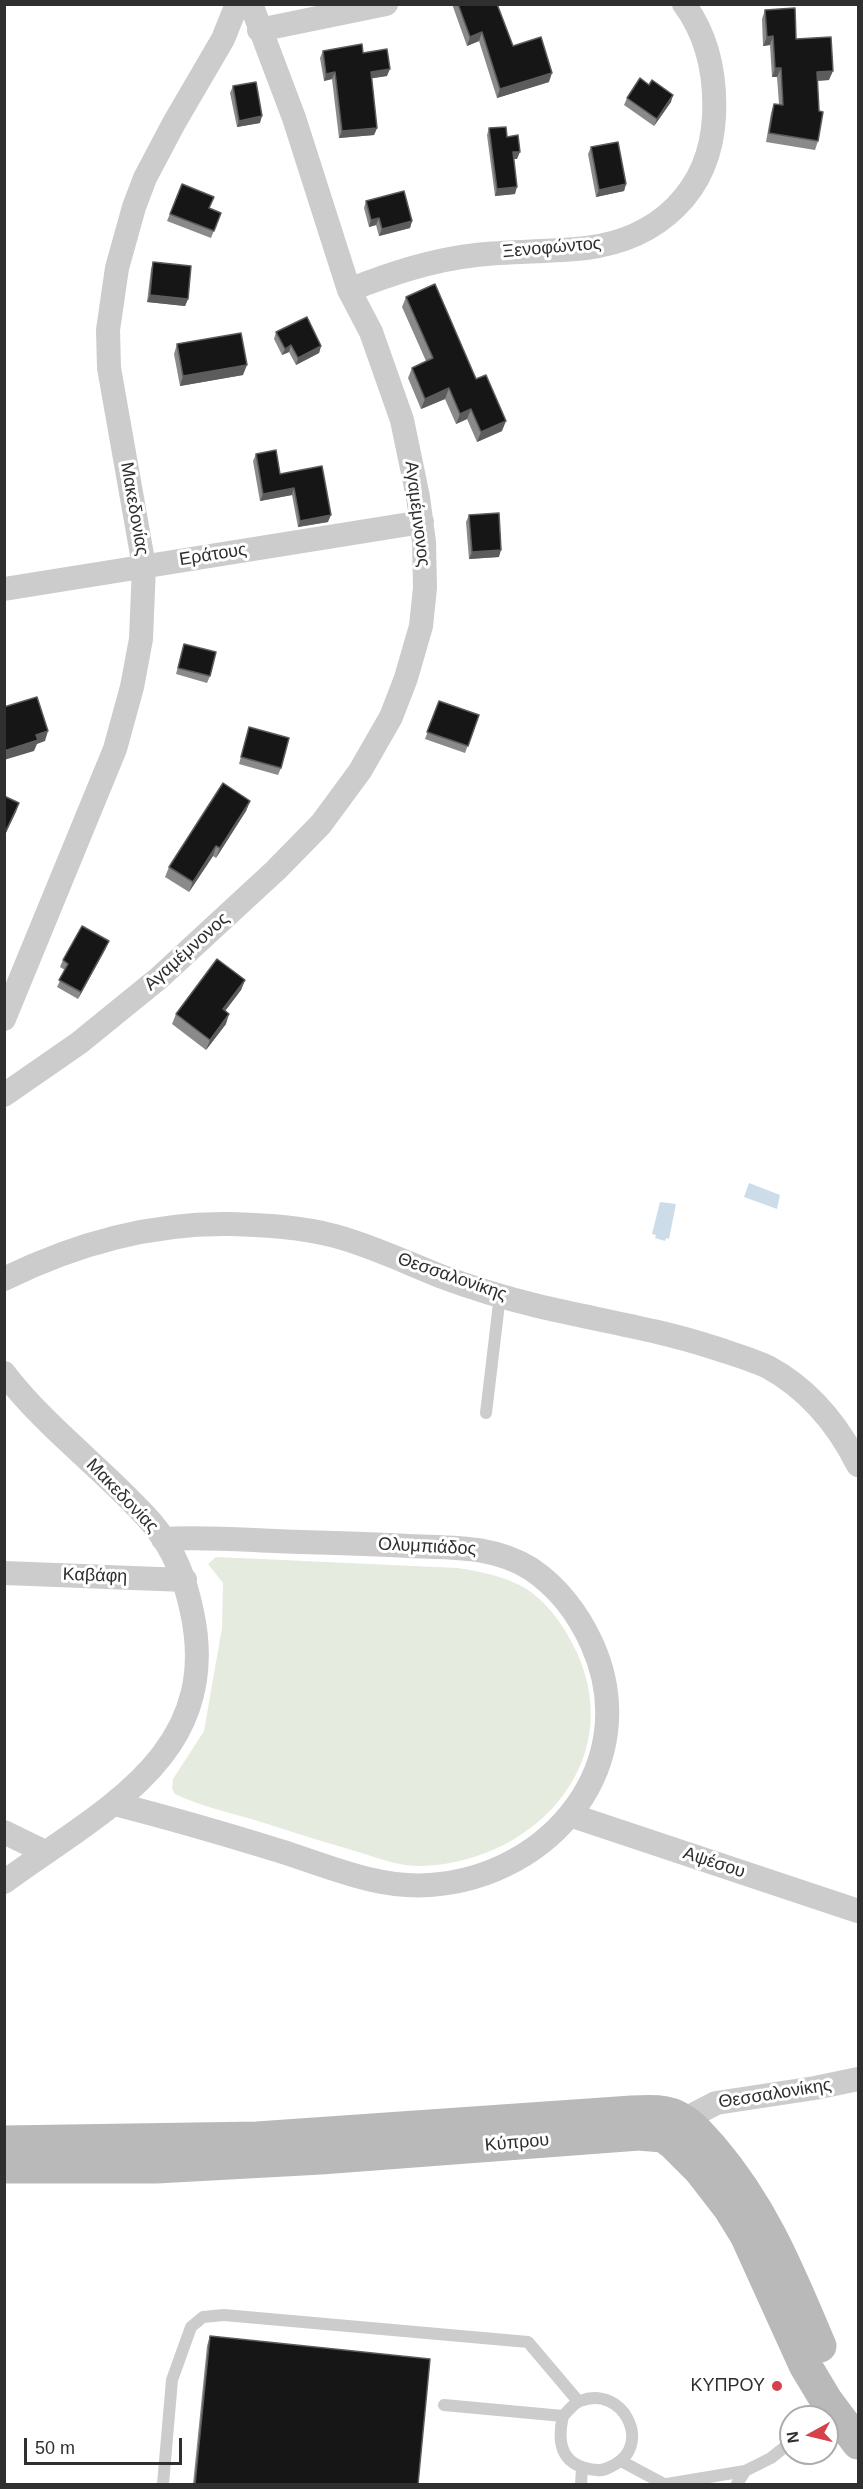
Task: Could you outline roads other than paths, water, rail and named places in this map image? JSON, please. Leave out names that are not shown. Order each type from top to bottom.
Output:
[{"type":"main road","name":"Κύπρου","points":[[4,2142],[267,2138],[503,2119],[650,2111],[671,2114],[705,2177],[738,2221],[805,2365],[821,2405]]},
{"type":"main road","name":"Κύπρου","points":[[4,2167],[191,2165],[321,2158],[647,2133],[663,2136],[680,2133],[741,2184],[764,2222],[793,2281],[822,2352],[847,2397],[856,2427]]},
{"type":"main road","name":"Κύπρου","points":[[839,2418],[856,2427]]},
{"type":"street","name":"Μακεδονίας","points":[[4,1019],[122,727],[141,639],[144,566],[111,384],[108,347],[110,310],[124,237],[145,178],[223,39],[237,4]]},
{"type":"street","name":"Αγαμέμνονος","points":[[4,1095],[79,1043],[159,978],[300,846],[343,796],[392,717],[413,659],[421,626],[426,565],[422,522],[408,445],[397,405],[371,332],[349,290],[294,118],[251,4]]},
{"type":"street","points":[[259,30],[386,4]]},
{"type":"street","name":"Ξενοφώντος","points":[[349,290],[411,267],[439,261],[476,255],[586,248],[606,244],[654,225],[678,206],[695,185],[705,162],[713,129],[714,101],[707,48],[695,20],[684,4]]},
{"type":"street","name":"Εράτους","points":[[4,589],[422,522]]},
{"type":"street","name":"Θεσσαλονίκης","points":[[4,1279],[121,1235],[173,1226],[231,1224],[287,1227],[337,1237],[362,1244],[443,1277],[500,1295],[537,1306],[646,1328],[720,1350],[769,1368],[805,1395],[830,1419],[858,1465]]},
{"type":"street","name":"Μακεδονίας","points":[[4,1373],[33,1407],[142,1513],[163,1539],[179,1564],[185,1580],[198,1650],[196,1688],[191,1705],[180,1729],[150,1770],[115,1803],[4,1882]]},
{"type":"street","name":"Ολυμπιάδος","points":[[115,1803],[363,1878],[419,1886],[452,1882],[493,1870],[534,1847],[570,1815],[585,1795],[602,1755],[608,1725],[607,1692],[597,1655],[579,1620],[558,1592],[530,1569],[498,1554],[467,1548],[219,1537],[163,1539]]},
{"type":"street","name":"Καβάφη","points":[[4,1573],[185,1580]]},
{"type":"street","name":"Αψέσου","points":[[570,1815],[858,1911]]},
{"type":"street","points":[[4,1832],[45,1852]]},
{"type":"street","name":"Θεσσαλονίκης","points":[[680,2133],[706,2106],[725,2100],[815,2088],[858,2079]]},
{"type":"lane","points":[[486,1413],[500,1295]]},
{"type":"lane","points":[[163,2484],[172,2380],[191,2327],[203,2317],[224,2315],[528,2342],[578,2401]]},
{"type":"lane","points":[[599,2397],[618,2405],[630,2422],[632,2443],[621,2461],[603,2471],[582,2469],[565,2456],[558,2436],[563,2416],[578,2401],[599,2397]]},
{"type":"lane","points":[[444,2405],[563,2416]]},
{"type":"lane","points":[[621,2461],[666,2484],[746,2471],[779,2452]]},
{"type":"lane","points":[[581,2484],[582,2469]]},
{"type":"lane","points":[[737,2484],[746,2471]]},
{"type":"water","points":[[749,1183],[780,1195],[777,1209],[744,1197]]},
{"type":"water","points":[[660,1202],[676,1204],[669,1239],[666,1238],[665,1241],[655,1238],[656,1235],[652,1234]]},
{"type":"place","name":"ΚΥΠΡΟΥ","points":[[777,2386]]}]
